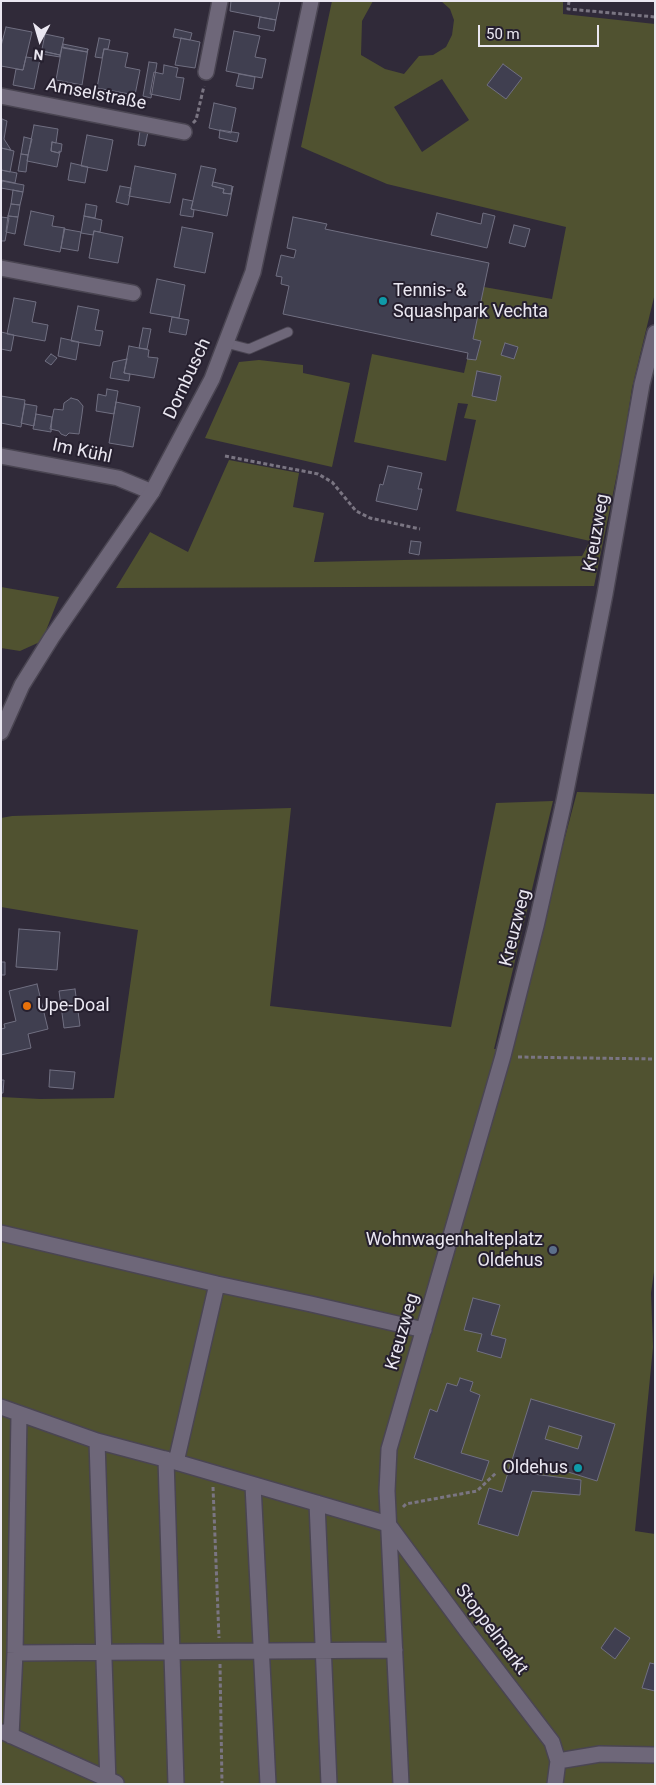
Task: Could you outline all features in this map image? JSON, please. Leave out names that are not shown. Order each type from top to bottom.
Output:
[{"type":"street","points":[[206,72],[220,1]]},
{"type":"street","name":"Dornbusch","points":[[1,732],[22,685],[52,637],[152,492],[212,378],[252,272],[311,1]]},
{"type":"street","name":"Amselstraße","points":[[1,96],[184,132]]},
{"type":"street","points":[[1,268],[133,293]]},
{"type":"street","name":"Kreuzweg","points":[[388,1524],[389,1448],[503,1056],[536,926],[563,806],[605,594],[642,384],[655,333]]},
{"type":"street","name":"Im Kühl","points":[[1,456],[118,478],[152,492]]},
{"type":"street","points":[[1,1233],[216,1284],[424,1330]]},
{"type":"street","points":[[176,1784],[172,1651],[171,1460],[216,1284]]},
{"type":"street","points":[[1,1407],[97,1441],[171,1460],[388,1524],[401,1784]]},
{"type":"street","points":[[19,1414],[15,1653],[6,1733],[111,1782],[103,1652],[97,1441]]},
{"type":"street","points":[[253,1485],[268,1784]]},
{"type":"street","points":[[318,1503],[329,1784]]},
{"type":"street","name":"Stoppelmarkt","points":[[388,1524],[552,1742],[558,1761],[555,1784]]},
{"type":"street","points":[[15,1653],[395,1650]]},
{"type":"street","points":[[558,1761],[600,1754],[655,1755]]},
{"type":"lane","points":[[226,343],[248,349],[288,332]]},
{"type":"path","points":[[569,1],[568,9],[655,17]]},
{"type":"path","points":[[184,132],[196,120],[206,72]]},
{"type":"path","points":[[226,456],[318,474],[332,482],[356,511],[370,518],[420,529]]},
{"type":"path","points":[[503,1056],[655,1059]]},
{"type":"path","points":[[388,1524],[406,1504],[477,1491],[497,1472]]},
{"type":"path","points":[[213,1473],[222,1784]]},
{"type":"green space","points":[[332,1],[373,1],[362,21],[361,55],[385,69],[404,74],[419,56],[433,55],[446,47],[452,35],[454,20],[450,9],[441,1],[563,1],[563,14],[655,24],[655,293],[632,388],[624,440],[594,586],[116,588],[150,532],[188,552],[229,460],[299,473],[293,507],[324,513],[314,562],[582,556],[590,541],[456,511],[476,420],[464,418],[468,404],[458,403],[446,461],[354,442],[372,354],[464,373],[484,287],[552,299],[566,227],[387,184],[301,147]],"holes":[[[442,79],[469,120],[422,152],[394,107]]]},
{"type":"green space","points":[[259,360],[303,365],[303,373],[350,383],[332,467],[205,438],[239,362]]},
{"type":"green space","points":[[1,587],[59,597],[42,641],[20,651],[1,648]]},
{"type":"green space","points":[[577,792],[655,794],[655,1265],[651,1293],[653,1347],[635,1531],[655,1534],[655,1784],[1,1784],[1,1097],[40,1099],[114,1098],[138,930],[1,907],[1,818],[12,816],[291,808],[270,1006],[451,1027],[496,803],[553,801],[494,1049],[509,1049]]},
{"type":"building","points":[[231,1],[280,1],[276,20],[230,11]]},
{"type":"building","points":[[260,17],[276,20],[274,31],[258,28]]},
{"type":"building","points":[[6,27],[32,32],[23,70],[1,66],[1,46]]},
{"type":"building","points":[[175,29],[192,33],[190,40],[173,37]]},
{"type":"building","points":[[234,31],[260,36],[255,57],[266,59],[262,78],[226,71]]},
{"type":"building","points":[[45,34],[64,38],[60,55],[42,51],[41,54]]},
{"type":"building","points":[[99,38],[110,40],[108,49],[104,49],[102,58],[95,57]]},
{"type":"building","points":[[181,38],[200,42],[195,68],[175,65]]},
{"type":"building","points":[[63,44],[88,49],[87,52],[63,48]]},
{"type":"building","points":[[62,47],[87,52],[88,49],[82,85],[56,80]]},
{"type":"building","points":[[104,49],[128,53],[125,67],[140,70],[135,95],[97,88]]},
{"type":"building","points":[[42,51],[60,55],[60,57],[42,54]]},
{"type":"building","points":[[26,57],[40,59],[34,89],[13,85],[16,69],[23,70]]},
{"type":"building","points":[[149,62],[157,63],[151,98],[143,96]]},
{"type":"building","points":[[503,64],[522,78],[506,99],[487,85]]},
{"type":"building","points":[[164,65],[178,68],[176,77],[184,78],[180,100],[150,94],[154,72],[163,74]]},
{"type":"building","points":[[239,74],[255,77],[253,89],[236,86]]},
{"type":"building","points":[[214,103],[236,108],[231,133],[209,128]]},
{"type":"building","points":[[2,119],[7,121],[4,139],[11,150],[1,148]]},
{"type":"building","points":[[34,125],[58,129],[56,143],[52,142],[51,151],[60,152],[57,167],[27,161]]},
{"type":"building","points":[[220,130],[239,133],[237,142],[219,138]]},
{"type":"building","points":[[140,131],[148,132],[145,146],[138,145]]},
{"type":"building","points":[[87,135],[113,140],[107,171],[81,166]]},
{"type":"building","points":[[24,137],[32,139],[28,155],[21,154]]},
{"type":"building","points":[[52,142],[62,144],[61,152],[51,151]]},
{"type":"building","points":[[1,148],[14,151],[10,172],[1,170]]},
{"type":"building","points":[[21,154],[28,155],[26,172],[18,171]]},
{"type":"building","points":[[71,163],[88,167],[85,183],[68,180]]},
{"type":"building","points":[[135,166],[176,174],[170,203],[129,196]]},
{"type":"building","points":[[201,166],[216,169],[212,186],[224,189],[223,193],[231,194],[233,186],[227,216],[191,209]]},
{"type":"building","points":[[1,170],[17,173],[15,183],[1,180]]},
{"type":"building","points":[[2,181],[24,185],[23,192],[1,188]]},
{"type":"building","points":[[213,182],[232,186],[231,194],[223,193],[224,189],[212,186]]},
{"type":"building","points":[[120,186],[131,188],[128,205],[116,202]]},
{"type":"building","points":[[13,190],[23,192],[20,205],[11,204]]},
{"type":"building","points":[[183,199],[193,201],[191,209],[194,210],[193,217],[180,215]]},
{"type":"building","points":[[11,204],[20,205],[18,217],[8,216]]},
{"type":"building","points":[[86,204],[97,206],[95,218],[84,216]]},
{"type":"building","points":[[31,211],[54,216],[52,226],[65,228],[60,252],[24,245]]},
{"type":"building","points":[[437,213],[481,224],[483,213],[495,216],[487,248],[431,235]]},
{"type":"building","points":[[8,216],[18,217],[15,234],[6,232]]},
{"type":"building","points":[[84,216],[102,220],[100,232],[94,231],[93,235],[81,233]]},
{"type":"building","points":[[1,217],[9,218],[5,241],[1,241]]},
{"type":"building","name":"Tennis- & Squashpark Vechta","points":[[293,217],[327,224],[325,229],[489,263],[473,339],[481,341],[476,360],[467,359],[468,353],[283,314],[289,286],[281,284],[282,277],[276,276],[281,255],[294,258],[296,250],[287,248]]},
{"type":"building","points":[[514,225],[530,229],[525,247],[509,243]]},
{"type":"building","points":[[182,227],[213,233],[205,273],[174,267]]},
{"type":"building","points":[[64,229],[81,232],[78,251],[61,248]]},
{"type":"building","points":[[94,231],[123,237],[118,263],[89,258]]},
{"type":"building","points":[[157,279],[185,285],[179,318],[150,313]]},
{"type":"building","points":[[14,298],[36,302],[32,322],[48,325],[45,341],[7,334]]},
{"type":"building","points":[[78,306],[99,310],[95,330],[103,331],[100,346],[71,341]]},
{"type":"building","points":[[172,317],[189,320],[186,335],[169,332]]},
{"type":"building","points":[[143,328],[151,329],[147,349],[139,348]]},
{"type":"building","points":[[1,332],[14,335],[11,351],[1,349]]},
{"type":"building","points":[[61,338],[79,342],[76,360],[58,356]]},
{"type":"building","points":[[505,343],[518,347],[514,359],[501,355]]},
{"type":"building","points":[[129,346],[149,350],[148,357],[158,358],[154,378],[124,373]]},
{"type":"building","points":[[51,354],[57,358],[51,365],[45,361]]},
{"type":"building","points":[[127,359],[124,373],[130,374],[129,381],[110,378],[113,362]]},
{"type":"building","points":[[477,371],[501,376],[496,401],[472,396]]},
{"type":"building","points":[[107,389],[118,391],[114,414],[96,411],[98,394],[106,396]]},
{"type":"building","points":[[1,396],[25,400],[21,427],[1,423]]},
{"type":"building","points":[[71,398],[78,400],[83,406],[82,414],[79,434],[69,433],[66,436],[59,431],[50,429],[54,409],[63,410],[64,403]]},
{"type":"building","points":[[116,402],[140,407],[133,447],[109,443]]},
{"type":"building","points":[[25,404],[37,406],[34,426],[21,423]]},
{"type":"building","points":[[36,414],[52,417],[51,432],[33,429]]},
{"type":"building","points":[[388,466],[422,473],[418,489],[422,489],[417,510],[376,501],[380,484],[383,485]]},
{"type":"building","points":[[411,541],[421,542],[419,555],[409,553]]},
{"type":"building","points":[[19,929],[60,932],[57,970],[16,967]]},
{"type":"building","points":[[1,962],[5,962],[5,975],[1,975]]},
{"type":"building","name":"Upe-Doal","points":[[37,984],[48,1029],[28,1034],[31,1048],[1,1055],[1,1029],[5,1028],[4,1024],[16,1021],[9,991]]},
{"type":"building","points":[[75,989],[80,1026],[64,1028],[59,991]]},
{"type":"building","points":[[50,1070],[75,1072],[73,1089],[49,1087]]},
{"type":"building","points":[[1,1080],[4,1080],[3,1093],[1,1093]]},
{"type":"building","points":[[473,1298],[500,1305],[491,1335],[506,1339],[501,1358],[477,1351],[482,1334],[464,1330]]},
{"type":"building","name":"Oldehus","points":[[460,1378],[473,1382],[470,1391],[480,1395],[461,1453],[489,1461],[482,1481],[414,1458],[430,1409],[437,1412],[447,1383],[457,1386]]},
{"type":"building","name":"Oldehus","points":[[531,1399],[615,1424],[597,1481],[536,1462],[533,1474],[581,1480],[580,1495],[532,1491],[518,1536],[478,1524],[489,1488],[502,1492]],"holes":[[[549,1426],[582,1436],[578,1449],[545,1439]]]},
{"type":"building","points":[[615,1628],[630,1638],[615,1659],[601,1648]]},
{"type":"building","points":[[650,1663],[655,1664],[655,1691],[642,1688]]},
{"type":"place","name":"Tennis- & Squashpark Vechta","points":[[383,301]]},
{"type":"place","name":"Upe-Doal","points":[[27,1006]]},
{"type":"place","name":"Wohnwagenhalteplatz Oldehus","points":[[553,1250]]},
{"type":"place","name":"Oldehus","points":[[578,1468]]}]
